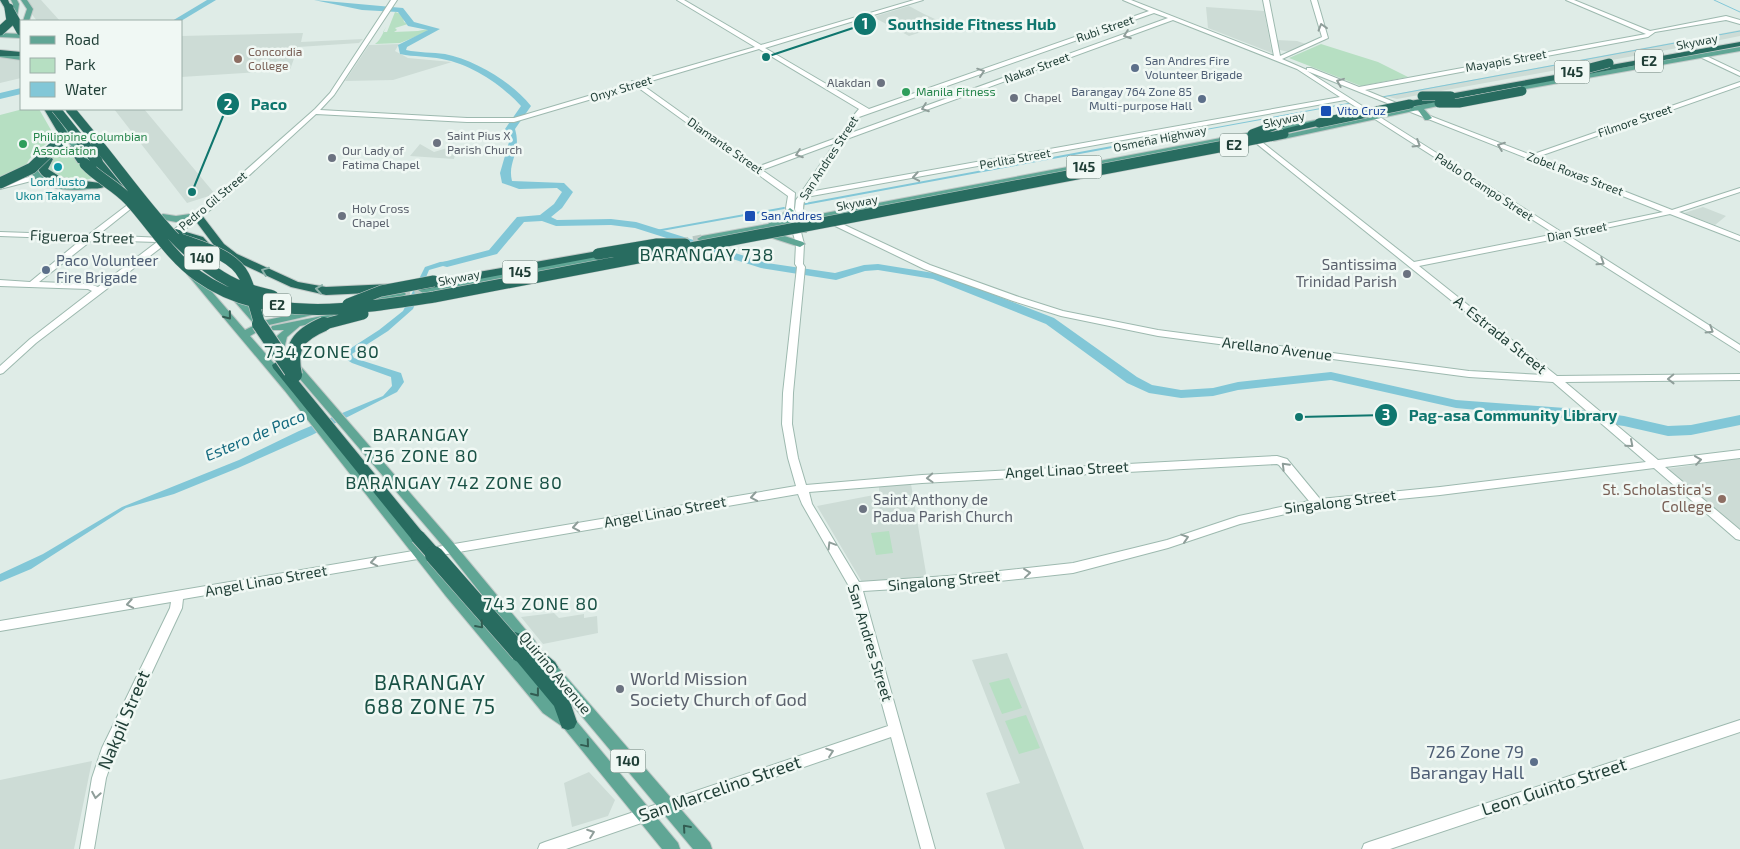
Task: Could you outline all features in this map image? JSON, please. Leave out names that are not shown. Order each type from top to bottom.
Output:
[{"type":"highway","points":[[0,54],[18,49],[12,38],[8,5]]},
{"type":"highway","points":[[8,5],[20,28]]},
{"type":"highway","points":[[0,32],[10,22],[8,5]]},
{"type":"highway","points":[[0,32],[11,22]]},
{"type":"highway","points":[[1559,76],[1590,66],[1643,56],[1740,44]]},
{"type":"highway","name":"Skyway","points":[[71,110],[172,236],[211,270],[238,287],[261,294],[333,300],[386,299],[693,244],[1234,141],[1454,96],[1740,44]]},
{"type":"highway","name":"Skyway","points":[[55,110],[128,201],[178,258],[211,285],[251,302],[300,308],[354,308],[466,291],[1165,159],[1740,44]]},
{"type":"highway","points":[[1439,103],[1458,104],[1643,68]]},
{"type":"highway","points":[[1422,96],[1454,96]]},
{"type":"highway","points":[[49,110],[63,134],[67,137]]},
{"type":"highway","points":[[61,110],[76,132],[73,148],[84,163],[128,201]]},
{"type":"highway","points":[[1234,141],[1284,122]]},
{"type":"highway","points":[[67,137],[44,166],[41,176],[60,181],[100,186]]},
{"type":"highway","points":[[0,182],[32,168],[67,137]]},
{"type":"highway","points":[[197,216],[220,246],[245,264]]},
{"type":"highway","points":[[172,236],[199,239],[218,257],[245,264],[295,285],[312,289],[342,291],[418,288],[658,244],[693,244]]},
{"type":"highway","points":[[172,236],[212,251],[236,265],[244,276],[261,329],[295,375],[519,643],[549,667]]},
{"type":"highway","points":[[558,262],[522,265],[381,291],[340,307],[314,321],[282,346],[277,355],[278,365],[418,537],[562,702],[568,722]]},
{"type":"highway","points":[[295,375],[292,365],[292,349],[300,338],[316,328],[340,319],[418,305],[466,291]]},
{"type":"main road","points":[[24,0],[30,9],[26,20]]},
{"type":"main road","points":[[0,32],[20,36]]},
{"type":"main road","name":"Osmeña Highway","points":[[418,288],[799,225],[1404,108],[1420,108],[1539,84],[1643,68],[1702,56],[1740,44]]},
{"type":"main road","name":"Osmeña Highway","points":[[799,225],[833,223],[1169,159],[1404,108],[1740,44]]},
{"type":"main road","points":[[0,54],[20,58]]},
{"type":"main road","points":[[1420,108],[1428,118]]},
{"type":"main road","name":"Quirino Avenue","points":[[54,110],[67,137],[114,188],[209,265],[452,548],[549,667],[704,849]]},
{"type":"main road","name":"Quirino Avenue","points":[[77,110],[94,134],[163,217],[172,236],[243,335],[548,708],[568,722],[672,849]]},
{"type":"main road","points":[[41,176],[34,168],[37,162],[67,137],[81,137],[94,134]]},
{"type":"main road","points":[[81,137],[127,184],[139,189]]},
{"type":"main road","points":[[100,186],[114,188]]},
{"type":"main road","points":[[790,211],[771,230],[800,244]]},
{"type":"main road","points":[[163,217],[197,216]]},
{"type":"main road","name":"Osmeña Highway","points":[[720,245],[771,230]]},
{"type":"main road","name":"Osmeña Highway","points":[[418,302],[693,244]]},
{"type":"main road","points":[[280,347],[279,342],[285,332],[301,323],[401,294]]},
{"type":"main road","points":[[240,301],[264,312],[284,314],[327,314],[402,305]]},
{"type":"main road","points":[[243,335],[308,313]]},
{"type":"main road","points":[[263,327],[301,323]]},
{"type":"street","name":"Pedro Gil Street","points":[[0,371],[33,341],[197,216],[316,111],[332,94],[394,0]]},
{"type":"street","points":[[680,0],[869,112]]},
{"type":"street","name":"Onyx Street","points":[[904,4],[912,0]]},
{"type":"street","name":"Onyx Street","points":[[316,111],[466,120],[520,117],[920,0]]},
{"type":"street","name":"Zobel Roxas Street","points":[[1126,0],[1278,56],[1428,118],[1740,239]]},
{"type":"street","name":"Zobel Roxas Street","points":[[1133,0],[1175,18]]},
{"type":"street","points":[[1266,0],[1278,56],[1292,53],[1325,38],[1314,0]]},
{"type":"street","points":[[1569,0],[1650,33]]},
{"type":"street","name":"Rubi Street","points":[[856,116],[1155,11]]},
{"type":"street","name":"Nakar Street","points":[[757,169],[1175,18]]},
{"type":"street","name":"Mayapis Street","points":[[1358,89],[1648,35],[1650,33],[1726,18],[1740,22]]},
{"type":"street","name":"Pablo Ocampo Street","points":[[1278,56],[1740,349]]},
{"type":"street","points":[[1702,56],[1740,74]]},
{"type":"street","name":"Diamante Street","points":[[636,83],[791,194],[790,211],[799,225]]},
{"type":"street","name":"Filmore Street","points":[[1531,157],[1740,84]]},
{"type":"street","name":"Perlita Street","points":[[802,196],[1345,98]]},
{"type":"street","name":"San Andres Street","points":[[801,270],[799,264],[799,204],[802,196],[862,108]]},
{"type":"street","name":"A. Estrada Street","points":[[1257,141],[1555,379],[1740,536]]},
{"type":"street","points":[[0,182],[34,168]]},
{"type":"street","points":[[0,186],[41,176]]},
{"type":"street","name":"Dian Street","points":[[1412,265],[1672,212],[1740,190]]},
{"type":"street","points":[[32,284],[89,238],[128,201]]},
{"type":"street","name":"Arellano Avenue","points":[[833,223],[950,275],[1016,299],[1088,319],[1183,337],[1452,372],[1555,379],[1740,376]]},
{"type":"street","name":"San Andres Street","points":[[799,225],[804,264],[801,270],[788,393],[787,424],[793,458],[802,489],[817,521],[856,587],[928,849]]},
{"type":"street","name":"Figueroa Street","points":[[0,234],[89,238],[172,236]]},
{"type":"street","points":[[0,283],[90,287],[98,291]]},
{"type":"street","name":"Singalong Street","points":[[856,587],[971,579],[1073,568],[1168,544],[1239,520],[1316,502],[1440,491],[1740,454]]},
{"type":"street","name":"Angel Linao Street","points":[[0,626],[802,489],[922,479],[1277,460],[1283,462],[1316,502]]},
{"type":"street","name":"Nakpil Street","points":[[87,849],[99,778],[109,748],[176,608],[178,596]]},
{"type":"street","name":"Leon Guinto Street","points":[[1369,849],[1740,726]]},
{"type":"street","name":"San Marcelino Street","points":[[545,849],[643,814],[895,730]]},
{"type":"shaded area","points":[[21,0],[41,0],[59,20],[36,20]]},
{"type":"shaded area","points":[[909,6],[946,24],[909,36],[873,17]]},
{"type":"shaded area","points":[[1206,7],[1264,11],[1272,53],[1208,28]]},
{"type":"shaded area","points":[[1740,30],[1740,36],[1705,43],[1397,99],[1385,96]]},
{"type":"shaded area","name":"Concordia College","points":[[303,33],[301,42],[363,39],[359,43],[298,47],[290,70],[182,77],[182,36]]},
{"type":"shaded area","points":[[1276,40],[1297,41],[1306,44],[1289,52],[1280,50]]},
{"type":"shaded area","points":[[399,44],[395,51],[408,58],[452,62],[393,80],[345,81],[369,45]]},
{"type":"shaded area","points":[[0,57],[20,61],[20,78],[0,83]]},
{"type":"shaded area","points":[[115,110],[145,110],[215,194],[187,203]]},
{"type":"shaded area","points":[[420,144],[434,152],[457,145],[454,159],[410,156]]},
{"type":"shaded area","points":[[1703,207],[1726,216],[1715,225],[1684,213]]},
{"type":"shaded area","name":"St. Scholastica's College","points":[[1740,457],[1740,530],[1666,469],[1687,466]]},
{"type":"shaded area","points":[[911,484],[927,579],[862,582],[817,506],[879,494],[879,486]]},
{"type":"shaded area","points":[[554,613],[559,618],[584,614],[584,618],[597,616],[598,633],[543,644],[521,617]]},
{"type":"shaded area","points":[[1007,653],[1084,849],[1005,849],[986,793],[1020,783],[972,660]]},
{"type":"shaded area","points":[[92,761],[74,849],[0,849],[0,780]]},
{"type":"shaded area","points":[[589,772],[615,800],[608,816],[572,827],[564,783]]},
{"type":"green space","points":[[395,12],[402,14],[404,22],[408,24],[395,28],[397,30],[394,32],[428,29],[427,32],[400,43],[375,44],[384,32],[387,32]]},
{"type":"green space","points":[[1321,44],[1378,62],[1408,77],[1361,86],[1289,58]]},
{"type":"green space","name":"Philippine Columbian Association","points":[[20,110],[40,110],[55,137],[33,155],[24,170],[0,177],[0,115]]},
{"type":"green space","points":[[69,145],[93,178],[85,180],[66,179],[54,175],[42,167],[58,149]]},
{"type":"green space","points":[[889,531],[893,553],[876,555],[871,533]]},
{"type":"green space","points":[[1009,678],[1022,708],[1002,714],[989,683]]},
{"type":"green space","points":[[1026,715],[1040,748],[1019,754],[1005,721]]},
{"type":"water","points":[[464,260],[429,270],[413,309],[388,331],[352,354],[354,358],[401,373],[404,382],[397,392],[312,435],[238,468],[174,494],[126,508],[31,569],[0,582],[0,574],[43,554],[122,507],[239,460],[299,431],[383,396],[392,386],[391,377],[352,363],[344,358],[345,352],[379,330],[403,311],[425,267],[440,262]]},
{"type":"waterway","points":[[178,20],[212,0]]},
{"type":"waterway","points":[[318,0],[362,8],[400,10],[411,24],[436,29],[401,47],[403,52],[441,56],[455,60],[478,70],[511,91],[526,106],[510,129],[514,142],[505,173],[507,183],[519,186],[560,185],[568,192],[558,206],[543,218]]},
{"type":"waterway","points":[[1714,0],[1740,12]]},
{"type":"waterway","points":[[1382,97],[1740,31]]},
{"type":"waterway","points":[[0,96],[20,91]]},
{"type":"waterway","points":[[1132,143],[1351,103]]},
{"type":"waterway","points":[[805,204],[1139,142]]},
{"type":"waterway","points":[[656,231],[784,208]]},
{"type":"waterway","name":"Estero de Paco","points":[[447,264],[493,252],[521,219],[543,218]]},
{"type":"waterway","points":[[543,218],[556,223],[611,222],[636,225],[765,266],[836,277],[864,268],[878,267],[936,276],[1050,321],[1132,380],[1149,389],[1181,394],[1213,392],[1238,386],[1331,376],[1456,404],[1565,413],[1624,421],[1668,431],[1691,430],[1740,420]]},
{"type":"tunnel","points":[[680,243],[702,239]]},
{"type":"tunnel","points":[[401,294],[423,290]]},
{"type":"place","name":"Southside Fitness Hub","points":[[766,57]]},
{"type":"place","name":"Concordia College","points":[[238,59]]},
{"type":"place","name":"San Andres Fire Volunteer Brigade","points":[[1135,68]]},
{"type":"place","name":"Alakdan","points":[[881,83]]},
{"type":"place","name":"Manila Fitness","points":[[906,92]]},
{"type":"place","name":"Chapel","points":[[1014,98]]},
{"type":"place","name":"Barangay 764 Zone 85 Multi-purpose Hall","points":[[1202,99]]},
{"type":"place","name":"Vito Cruz","points":[[1326,111]]},
{"type":"place","name":"Saint Pius X Parish Church","points":[[437,143]]},
{"type":"place","name":"Philippine Columbian Association","points":[[23,144]]},
{"type":"place","name":"Our Lady of Fatima Chapel","points":[[332,158]]},
{"type":"place","name":"Lord Justo Ukon Takayama","points":[[58,167]]},
{"type":"place","name":"Paco","points":[[192,192]]},
{"type":"place","name":"Holy Cross Chapel","points":[[342,216]]},
{"type":"place","name":"San Andres","points":[[750,216]]},
{"type":"place","name":"Paco Volunteer Fire Brigade","points":[[46,270]]},
{"type":"place","name":"Santissima Trinidad Parish","points":[[1407,274]]},
{"type":"place","name":"Pag-asa Community Library","points":[[1299,417]]},
{"type":"place","name":"St. Scholastica's College","points":[[1722,499]]},
{"type":"place","name":"Saint Anthony de Padua Parish Church","points":[[863,509]]},
{"type":"place","name":"World Mission Society Church of God","points":[[620,689]]},
{"type":"place","name":"726 Zone 79 Barangay Hall","points":[[1534,762]]},
{"type":"district","name":"BARANGAY 738","points":[[707,255]]},
{"type":"district","name":"734 ZONE 80","points":[[322,352]]},
{"type":"district","name":"BARANGAY 736 ZONE 80","points":[[421,445]]},
{"type":"district","name":"BARANGAY 742 ZONE 80","points":[[454,483]]},
{"type":"district","name":"743 ZONE 80","points":[[541,604]]},
{"type":"district","name":"BARANGAY 688 ZONE 75","points":[[430,695]]}]
